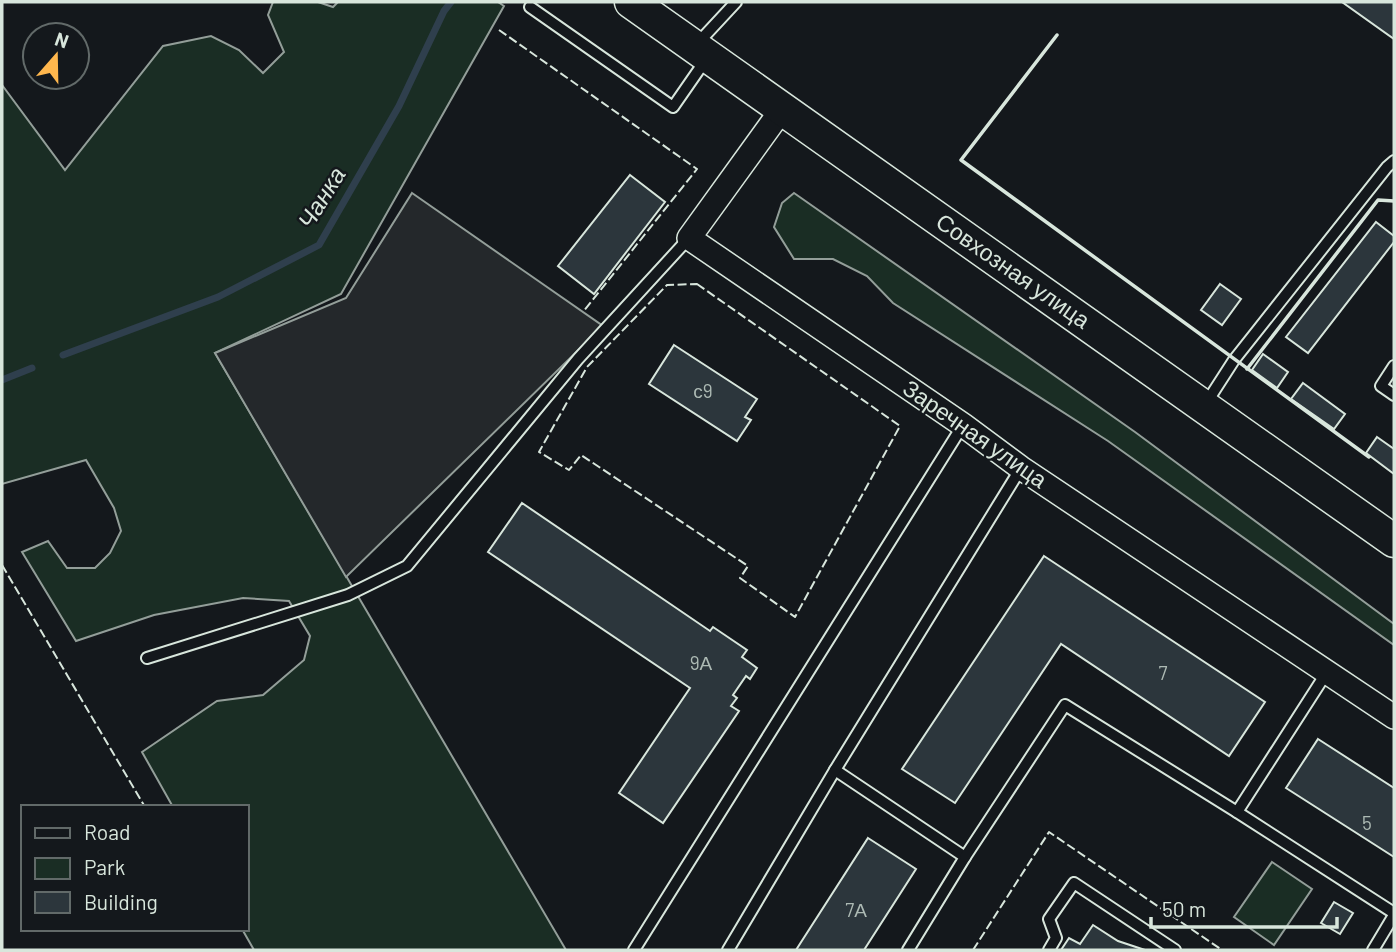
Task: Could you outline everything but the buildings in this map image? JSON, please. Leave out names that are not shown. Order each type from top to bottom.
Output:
[{"type":"main road","name":"Совхозная улица","points":[[631,2],[1394,541]]},
{"type":"street","points":[[689,238],[783,108]]},
{"type":"street","name":"Заречная улица","points":[[689,238],[963,425],[1021,468],[1394,718]]},
{"type":"lane","points":[[530,7],[673,107],[702,51],[736,2]]},
{"type":"lane","points":[[1204,406],[1234,360],[1394,161]]},
{"type":"lane","points":[[147,658],[348,595],[407,566],[578,359],[689,238]]},
{"type":"lane","points":[[1394,366],[1381,386],[1394,395]]},
{"type":"lane","points":[[634,950],[963,425]]},
{"type":"lane","points":[[728,950],[1021,468]]},
{"type":"lane","points":[[1237,811],[1327,672]]},
{"type":"lane","points":[[908,950],[965,857],[1065,705],[1237,811],[1394,914],[1373,950]]},
{"type":"lane","points":[[835,771],[965,857]]},
{"type":"lane","points":[[1049,950],[1056,938],[1049,919],[1074,883],[1175,950]]},
{"type":"green space","points":[[273,2],[318,2],[333,7],[338,2],[498,2],[504,6],[341,294],[215,353],[566,950],[254,950],[243,931],[248,931],[248,805],[172,805],[142,752],[217,701],[263,695],[304,660],[310,636],[289,601],[243,598],[154,615],[76,641],[22,552],[48,541],[67,568],[95,568],[110,553],[121,531],[114,508],[86,460],[2,484],[2,85],[65,170],[163,46],[211,36],[239,50],[263,73],[284,52],[268,15]]},
{"type":"green space","points":[[794,193],[1135,432],[1394,624],[1394,645],[1108,441],[893,303],[867,276],[833,259],[794,259],[774,227],[782,203]]},
{"type":"green space","points":[[1272,862],[1312,889],[1274,945],[1234,917]]},
{"type":"shaded area","points":[[412,193],[603,326],[346,577],[215,353],[346,298]]},
{"type":"waterway","name":"Чанка","points":[[63,355],[218,297],[319,245],[399,106],[444,11],[451,2]]},
{"type":"waterway","name":"Чанка","points":[[2,380],[32,368]]},
{"type":"fence","points":[[499,30],[697,169],[583,312]]},
{"type":"fence","points":[[697,284],[900,426],[795,617],[740,578],[748,566],[581,455],[569,470],[539,452],[587,367],[667,285],[697,284]]},
{"type":"fence","points":[[2,565],[144,805]]},
{"type":"fence","points":[[973,950],[1049,832],[1222,950]]},
{"type":"wall","points":[[1057,35],[961,160],[1369,457]]},
{"type":"wall","points":[[1247,369],[1378,200],[1394,201]]}]
